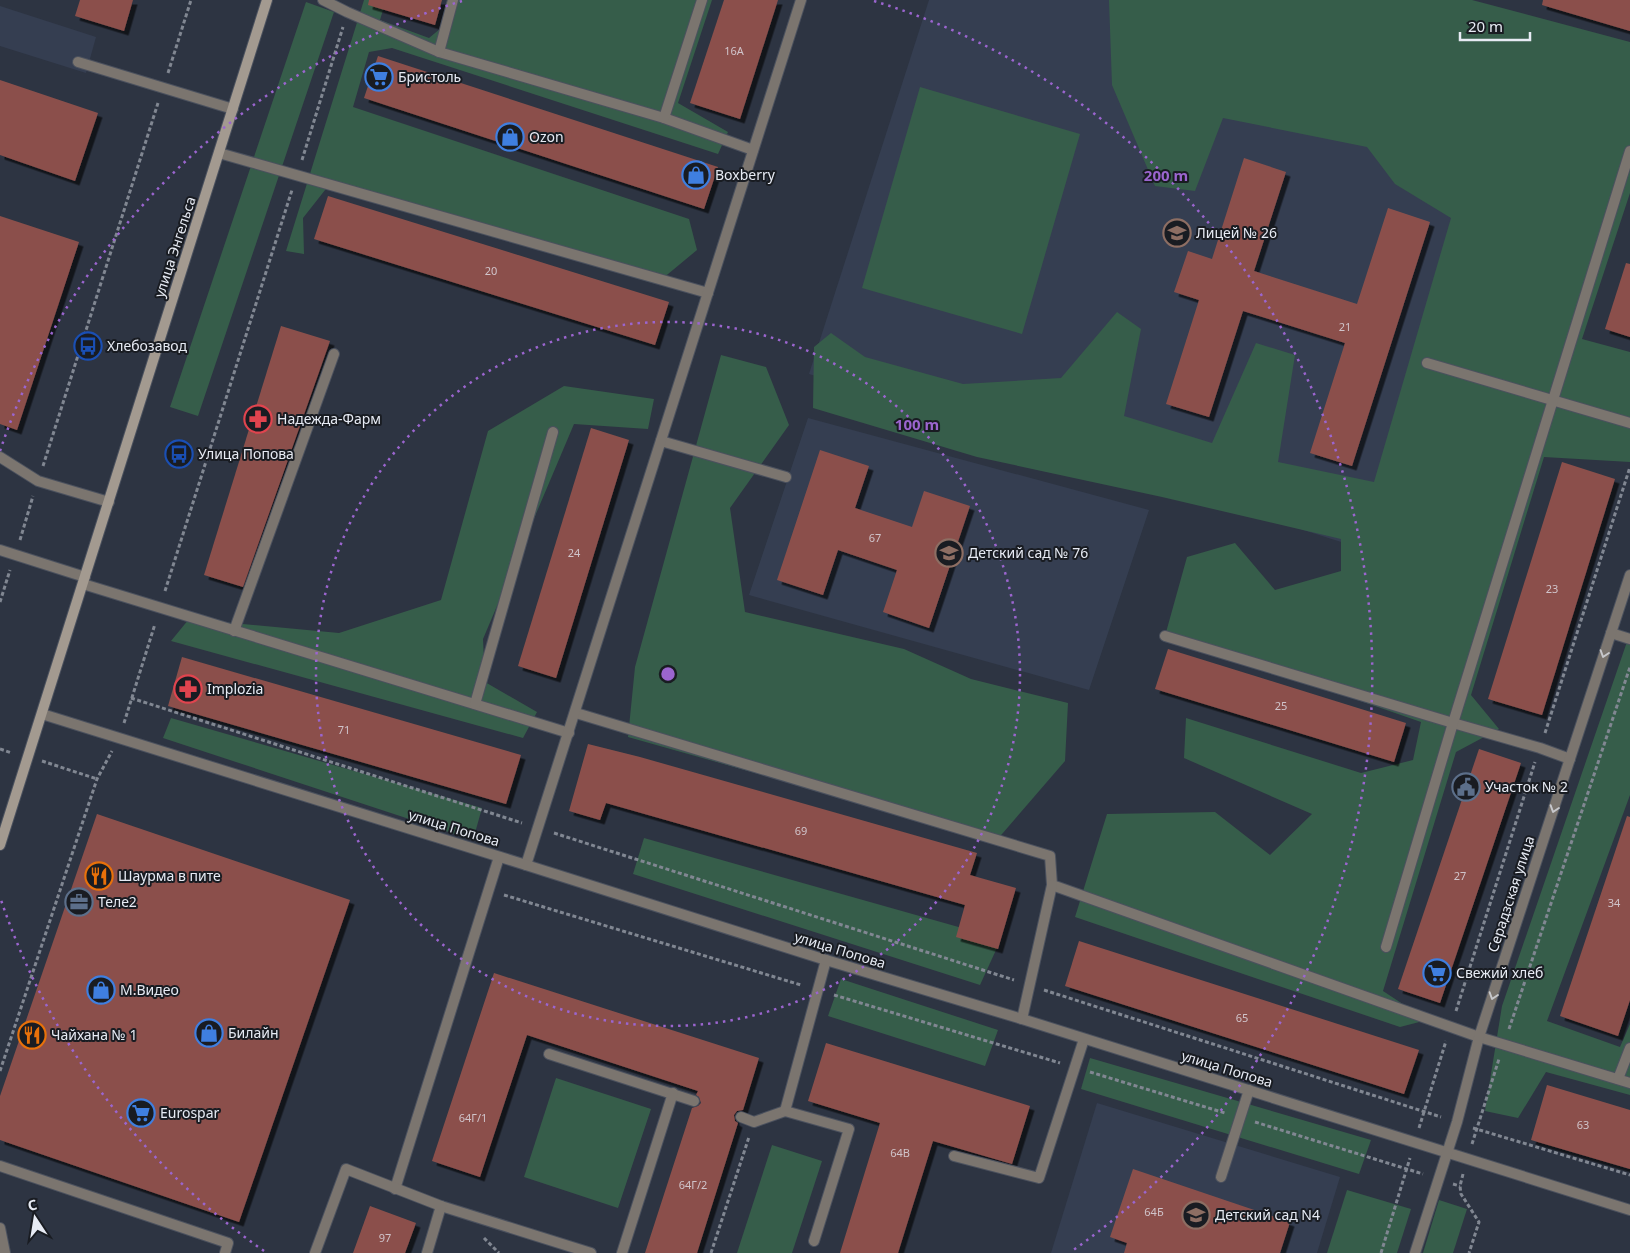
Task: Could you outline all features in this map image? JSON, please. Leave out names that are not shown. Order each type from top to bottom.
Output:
[{"type":"main road","name":"улица Энгельса","points":[[42,714],[267,0]]},
{"type":"main road","points":[[0,846],[42,714]]},
{"type":"street","points":[[322,0],[439,52],[664,118],[753,150]]},
{"type":"street","points":[[439,52],[453,0]]},
{"type":"street","points":[[664,118],[702,0]]},
{"type":"street","points":[[526,865],[576,713],[801,0]]},
{"type":"street","points":[[78,62],[233,109]]},
{"type":"street","points":[[1386,947],[1552,399],[1630,151]]},
{"type":"street","points":[[219,153],[708,293]]},
{"type":"street","points":[[234,631],[334,354]]},
{"type":"street","points":[[1428,363],[1630,423]]},
{"type":"street","points":[[475,704],[553,432]]},
{"type":"street","points":[[661,441],[786,477]]},
{"type":"street","points":[[0,457],[38,481],[109,502]]},
{"type":"street","points":[[0,550],[160,608],[569,733]]},
{"type":"street","name":"Серадзская улица","points":[[1415,1253],[1457,1122],[1479,1037],[1630,574]]},
{"type":"street","points":[[1611,633],[1630,639]]},
{"type":"street","points":[[1165,636],[1540,748],[1570,759]]},
{"type":"street","points":[[576,713],[1050,856],[1052,885],[1022,1020]]},
{"type":"street","name":"улица Попова","points":[[42,714],[1630,1210]]},
{"type":"street","points":[[395,1188],[499,857]]},
{"type":"street","points":[[1052,885],[1479,1037],[1630,1082]]},
{"type":"street","points":[[785,1111],[826,960]]},
{"type":"street","points":[[954,1156],[1039,1178],[1084,1039]]},
{"type":"street","points":[[1618,1079],[1630,1048]]},
{"type":"street","points":[[549,1054],[694,1101]]},
{"type":"street","points":[[1222,1177],[1249,1090]]},
{"type":"street","points":[[622,1253],[672,1093]]},
{"type":"street","points":[[740,1117],[754,1122],[785,1111],[849,1129],[814,1241]]},
{"type":"street","points":[[0,1166],[228,1243],[225,1253]]},
{"type":"street","points":[[315,1253],[346,1169],[441,1206],[591,1253]]},
{"type":"street","points":[[427,1253],[441,1206]]},
{"type":"street","points":[[0,1228],[5,1253]]},
{"type":"path","points":[[0,602],[191,0]]},
{"type":"path","points":[[0,1071],[96,779],[119,738],[347,12]]},
{"type":"path","points":[[1381,1253],[1450,1027],[1630,467]]},
{"type":"path","points":[[1469,1253],[1479,1222],[1461,1194],[1460,1186],[1476,1129],[1630,667]]},
{"type":"path","points":[[131,698],[1425,1111],[1476,1129],[1630,1175]]},
{"type":"path","points":[[0,749],[96,779]]},
{"type":"path","points":[[489,890],[1408,1168]]},
{"type":"path","points":[[711,1253],[754,1122]]},
{"type":"shaded area","name":"Лицей № 26","points":[[929,0],[1243,0],[1544,95],[1395,559],[809,374]]},
{"type":"shaded area","points":[[0,6],[96,37],[86,73],[0,46]]},
{"type":"shaded area","name":"Детский сад № 76","points":[[808,418],[1149,510],[1089,690],[749,595]]},
{"type":"shaded area","name":"Детский сад N4","points":[[1097,1103],[1340,1177],[1317,1253],[1051,1253]]},
{"type":"green space","points":[[364,0],[386,0],[380,20],[429,38],[452,19],[457,0],[712,0],[678,103],[728,132],[718,154],[392,48],[369,52],[353,107],[689,219],[697,250],[656,284],[329,185],[303,218],[304,254],[286,251]]},
{"type":"green space","points":[[1109,0],[1472,0],[1630,42],[1630,193],[1582,339],[1630,352],[1630,462],[1544,457],[1471,695],[1499,729],[1456,752],[1383,991],[1427,1020],[1400,1027],[1075,917],[1107,814],[1215,812],[1270,855],[1312,814],[1184,758],[1186,718],[1361,773],[1413,760],[1421,722],[1177,637],[1165,636],[1187,557],[1235,543],[1275,590],[1341,571],[1341,539],[1162,497],[977,457],[813,408],[814,347],[831,333],[865,357],[963,384],[1061,378],[1117,312],[1141,329],[1124,416],[1212,443],[1256,343],[1295,355],[1278,462],[1374,482],[1451,218],[1395,184],[1367,147],[1223,118],[1195,191],[1155,186],[1112,85]]},
{"type":"green space","points":[[306,2],[334,12],[198,416],[170,407]]},
{"type":"green space","points":[[920,87],[1080,134],[1022,334],[862,288]]},
{"type":"green space","points":[[721,355],[766,367],[789,425],[730,508],[745,612],[904,649],[971,679],[1068,703],[1065,761],[996,841],[628,737],[635,667]]},
{"type":"green space","points":[[564,386],[654,399],[648,429],[574,424],[483,639],[485,682],[537,712],[523,738],[171,641],[189,619],[339,633],[441,600],[488,431]]},
{"type":"green space","points":[[1630,633],[1630,795],[1547,1021],[1620,1047],[1630,1024],[1630,1095],[1546,1072],[1518,1118],[1485,1111],[1502,1006]]},
{"type":"green space","points":[[171,718],[482,808],[473,840],[163,738]]},
{"type":"green space","points":[[644,838],[1001,939],[980,985],[633,874]]},
{"type":"green space","points":[[841,979],[998,1030],[985,1066],[828,1016]]},
{"type":"green space","points":[[1090,1058],[1371,1140],[1359,1174],[1081,1089]]},
{"type":"green space","points":[[556,1078],[651,1109],[618,1208],[524,1177]]},
{"type":"green space","points":[[772,1145],[822,1161],[792,1253],[737,1253]]},
{"type":"green space","points":[[1347,1190],[1411,1209],[1397,1253],[1327,1253]]},
{"type":"green space","points":[[1439,1200],[1467,1209],[1453,1253],[1423,1253]]},
{"type":"building","points":[[80,0],[133,0],[124,31],[75,16]]},
{"type":"building","points":[[369,0],[442,0],[435,25],[368,5]]},
{"type":"building","points":[[724,0],[778,0],[740,119],[690,103]]},
{"type":"building","points":[[1543,0],[1630,0],[1630,31],[1542,5]]},
{"type":"building","points":[[378,56],[718,167],[704,209],[364,98]]},
{"type":"building","points":[[0,80],[98,113],[75,181],[0,155]]},
{"type":"building","points":[[1244,158],[1286,172],[1254,271],[1357,304],[1388,208],[1430,222],[1352,466],[1310,453],[1345,343],[1243,311],[1209,417],[1166,404],[1199,300],[1174,292],[1188,251],[1212,259]]},
{"type":"building","points":[[328,196],[669,302],[655,345],[314,239]]},
{"type":"building","points":[[0,216],[79,242],[17,430],[0,424]]},
{"type":"building","points":[[1626,263],[1630,264],[1630,337],[1605,329]]},
{"type":"building","points":[[281,326],[330,341],[243,587],[204,575]]},
{"type":"building","points":[[591,428],[629,440],[556,678],[518,666]]},
{"type":"building","points":[[820,450],[869,466],[855,508],[912,527],[924,491],[970,506],[929,628],[883,612],[897,570],[838,550],[823,595],[777,580]]},
{"type":"building","points":[[1562,462],[1615,479],[1542,715],[1488,699]]},
{"type":"building","points":[[1168,649],[1406,723],[1394,762],[1155,689]]},
{"type":"building","points":[[182,657],[521,755],[506,804],[168,706]]},
{"type":"building","points":[[588,744],[640,757],[977,853],[970,875],[1016,888],[998,949],[956,937],[965,905],[606,803],[600,820],[569,811]]},
{"type":"building","points":[[1479,749],[1521,763],[1440,1003],[1398,989]]},
{"type":"building","points":[[97,814],[350,900],[239,1222],[0,1140],[0,1096]]},
{"type":"building","points":[[1627,816],[1630,817],[1630,1000],[1618,1036],[1560,1016]]},
{"type":"building","points":[[1079,941],[1419,1050],[1404,1094],[1065,986]]},
{"type":"building","points":[[494,973],[759,1058],[743,1110],[737,1111],[734,1115],[735,1121],[738,1123],[697,1253],[645,1253],[692,1108],[701,1103],[696,1095],[698,1091],[527,1035],[480,1177],[432,1161]]},
{"type":"building","points":[[826,1043],[1030,1106],[1012,1164],[933,1141],[898,1253],[840,1253],[880,1123],[808,1101]]},
{"type":"building","points":[[1547,1085],[1630,1110],[1630,1169],[1531,1140]]},
{"type":"building","points":[[1133,1169],[1290,1222],[1280,1253],[1124,1253],[1127,1243],[1110,1237]]},
{"type":"building","points":[[370,1206],[416,1223],[405,1253],[353,1253]]},
{"type":"place","name":"Бристоль","points":[[379,77]]},
{"type":"place","name":"Ozon","points":[[510,137]]},
{"type":"place","name":"Boxberry","points":[[696,175]]},
{"type":"place","name":"Лицей № 26","points":[[1177,233]]},
{"type":"place","name":"Хлебозавод","points":[[88,346]]},
{"type":"place","name":"Надежда-Фарм","points":[[258,419]]},
{"type":"place","name":"Улица Попова","points":[[179,454]]},
{"type":"place","name":"Детский сад № 76","points":[[949,553]]},
{"type":"place","name":"Implozia","points":[[188,689]]},
{"type":"place","name":"Участок № 2","points":[[1466,787]]},
{"type":"place","name":"Шаурма в пите","points":[[99,876]]},
{"type":"place","name":"Теле2","points":[[79,902]]},
{"type":"place","name":"Свежий хлеб","points":[[1437,973]]},
{"type":"place","name":"М.Видео","points":[[101,990]]},
{"type":"place","name":"Билайн","points":[[209,1033]]},
{"type":"place","name":"Чайхана № 1","points":[[32,1035]]},
{"type":"place","name":"Eurospar","points":[[141,1113]]},
{"type":"place","name":"Детский сад N4","points":[[1196,1215]]}]
